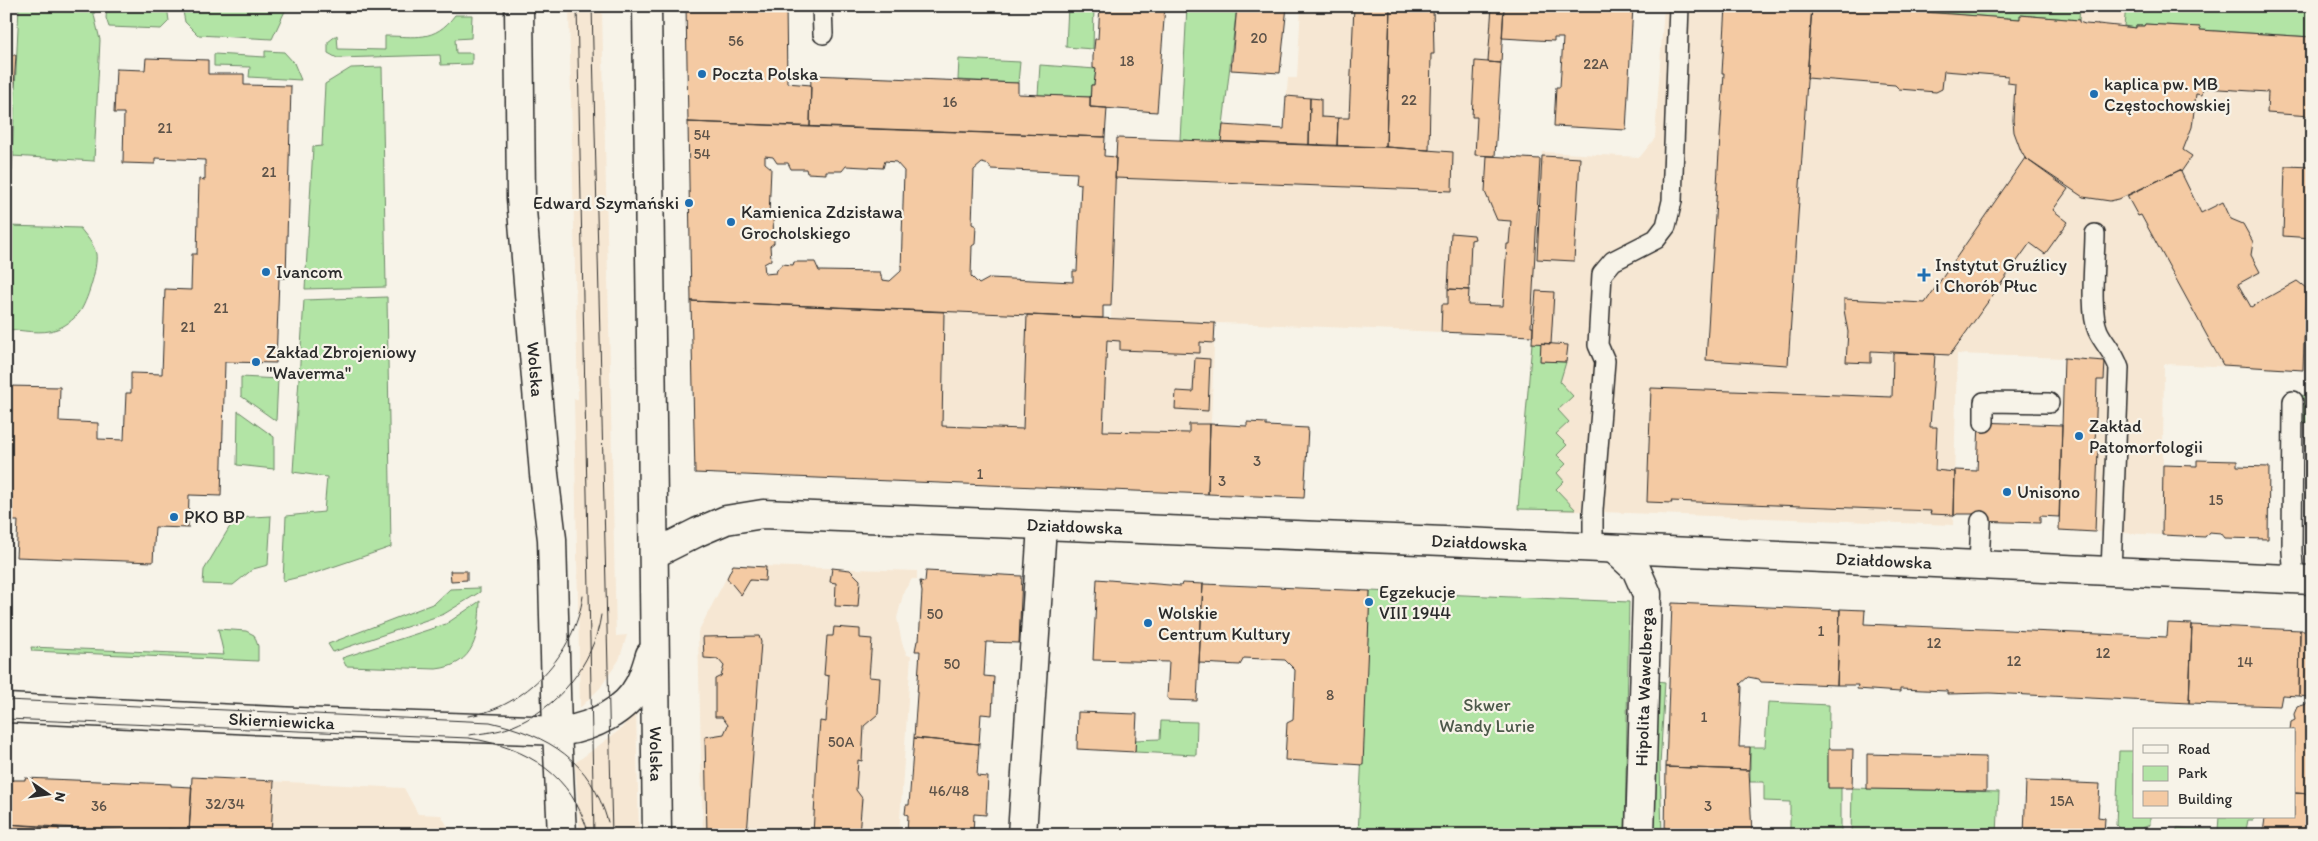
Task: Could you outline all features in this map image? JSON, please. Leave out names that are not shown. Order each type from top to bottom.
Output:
[{"type":"street","name":"Wolska","points":[[519,6],[521,198],[544,474],[552,540],[562,835]]},
{"type":"street","name":"Wolska","points":[[646,6],[652,300],[651,456],[657,835]]},
{"type":"street","name":"Działdowska","points":[[654,554],[726,520],[763,514],[2303,580]]},
{"type":"street","points":[[1022,835],[1042,526]]},
{"type":"street","name":"Hipolita Wawelberga","points":[[1604,550],[1636,569],[1647,594],[1640,835]]},
{"type":"street","name":"Wolska","points":[[557,731],[578,729],[601,721],[622,704],[639,686],[655,642]]},
{"type":"street","name":"Skierniewicka","points":[[6,708],[557,731]]},
{"type":"lane","points":[[822,6],[823,34]]},
{"type":"lane","points":[[1604,550],[1593,510],[1605,361],[1598,345],[1602,274],[1613,261],[1656,240],[1666,226],[1669,216],[1672,201],[1679,6]]},
{"type":"lane","points":[[2095,234],[2094,317],[2099,332],[2115,355],[2119,368],[2111,571]]},
{"type":"lane","points":[[2293,401],[2292,551],[2303,580]]},
{"type":"lane","points":[[1984,422],[1984,402],[2049,403]]},
{"type":"lane","points":[[1979,565],[1981,521]]},
{"type":"shaded area","name":"Instytut Gruźlicy i Chorób Płuc","points":[[1301,6],[1504,6],[1495,156],[1542,159],[1542,152],[1640,157],[1655,138],[1664,6],[2312,6],[2312,370],[2164,364],[2162,535],[2059,530],[2064,358],[1957,354],[1953,525],[1518,509],[1532,336],[1256,324],[1215,323],[1208,494],[695,473],[691,301],[1111,318],[1117,138],[1221,142],[1223,125],[1284,129],[1288,78],[1297,78]]},
{"type":"shaded area","points":[[569,10],[602,10],[616,636],[627,635],[619,660],[600,688],[580,708],[574,399],[578,399]]},
{"type":"shaded area","points":[[733,565],[917,571],[917,579],[912,579],[904,591],[897,618],[902,643],[907,655],[911,655],[899,835],[703,835],[698,632]]},
{"type":"shaded area","points":[[636,709],[639,835],[580,835],[575,763],[621,729]]},
{"type":"shaded area","points":[[192,777],[404,788],[418,814],[441,815],[453,835],[189,835],[189,831],[168,829],[168,833],[6,824],[6,780],[24,780],[25,778],[171,784],[171,786],[191,787]]},
{"type":"green space","points":[[19,6],[94,6],[94,15],[100,40],[94,161],[12,156]]},
{"type":"green space","points":[[107,6],[167,6],[169,21],[161,29],[109,27],[106,18]]},
{"type":"green space","points":[[182,6],[284,6],[285,11],[272,39],[198,35],[185,22]]},
{"type":"green space","points":[[1068,6],[1094,6],[1093,49],[1066,47]]},
{"type":"green space","points":[[1187,6],[1237,6],[1221,142],[1180,140]]},
{"type":"green space","points":[[1841,6],[2080,6],[2079,20],[2021,15],[2020,19]]},
{"type":"green space","points":[[2126,6],[2312,6],[2312,37],[2200,30],[2199,27],[2145,24],[2144,26],[2136,26],[2136,28],[2124,26]]},
{"type":"green space","points":[[455,15],[472,15],[471,38],[455,39],[456,53],[472,53],[472,64],[441,65],[440,55],[337,58],[328,53],[328,42],[337,35],[338,49],[385,50],[385,36],[415,37],[432,34],[440,30]]},
{"type":"green space","points":[[265,51],[284,52],[294,63],[301,80],[249,77],[250,67],[214,66],[214,54],[265,57]]},
{"type":"green space","points":[[959,59],[1020,62],[1018,83],[958,80]]},
{"type":"green space","points":[[1040,65],[1096,69],[1094,85],[1091,85],[1090,97],[1038,95]]},
{"type":"green space","points":[[382,67],[386,287],[305,289],[313,147],[322,146],[325,84],[351,68]]},
{"type":"green space","points":[[7,226],[80,228],[92,243],[96,254],[94,276],[79,313],[63,326],[45,332],[6,329]]},
{"type":"green space","points":[[387,297],[391,547],[312,574],[283,581],[286,516],[324,512],[327,477],[293,472],[304,300]]},
{"type":"green space","points":[[1532,343],[1541,343],[1541,361],[1566,362],[1560,382],[1573,396],[1558,410],[1569,422],[1556,434],[1567,445],[1557,455],[1566,464],[1557,473],[1564,481],[1556,489],[1576,510],[1518,509]]},
{"type":"green space","points":[[241,377],[278,379],[276,421],[241,396]]},
{"type":"green space","points":[[2302,395],[2312,399],[2312,421],[2302,423]]},
{"type":"green space","points":[[238,411],[274,437],[274,469],[237,465]]},
{"type":"green space","points":[[271,516],[268,565],[253,569],[233,585],[203,584],[204,570],[235,518]]},
{"type":"green space","points":[[480,588],[480,592],[444,614],[333,652],[328,644],[435,603],[450,589]]},
{"type":"green space","name":"Skwer Wandy Lurie","points":[[1370,591],[1629,602],[1625,835],[1358,835]]},
{"type":"green space","points":[[480,601],[478,625],[472,646],[467,655],[449,666],[436,669],[346,666],[342,658],[446,624]]},
{"type":"green space","points":[[218,629],[246,631],[254,635],[258,646],[258,661],[32,651],[31,647],[224,655]]},
{"type":"green space","points":[[1657,681],[1665,682],[1660,765],[1662,835],[1655,835],[1652,830]]},
{"type":"green space","points":[[1768,702],[1829,705],[1828,787],[1841,787],[1841,835],[1790,835],[1790,802],[1764,801],[1764,782],[1750,782],[1750,747],[1765,747]]},
{"type":"green space","points":[[1161,721],[1197,722],[1196,755],[1135,752],[1135,740],[1160,739]]},
{"type":"green space","points":[[2119,751],[2133,751],[2133,818],[2150,818],[2150,825],[2126,835],[2116,825]]},
{"type":"green space","points":[[1852,788],[1999,792],[1997,835],[1851,835]]},
{"type":"green space","points":[[2219,818],[2254,818],[2253,820],[2248,820],[2245,835],[2177,835],[2177,828],[2218,830]]},
{"type":"building","points":[[686,6],[786,6],[787,83],[811,85],[810,127],[688,122]]},
{"type":"building","points":[[1100,6],[1165,6],[1157,112],[1090,107],[1091,85],[1094,85],[1096,69],[1093,68],[1093,57],[1095,39],[1098,39]]},
{"type":"building","points":[[1237,6],[1287,6],[1280,73],[1231,70]]},
{"type":"building","points":[[1354,6],[1390,6],[1386,147],[1337,146],[1338,118],[1349,118]]},
{"type":"building","points":[[1390,6],[1433,6],[1434,54],[1431,54],[1429,150],[1386,147]]},
{"type":"building","points":[[1492,6],[1504,6],[1501,63],[1488,62]]},
{"type":"building","points":[[1504,6],[1633,6],[1626,130],[1554,126],[1556,87],[1560,87],[1563,38],[1554,38],[1554,41],[1502,38]]},
{"type":"building","points":[[1726,6],[1812,6],[1788,365],[1706,360],[1724,73],[1722,73]]},
{"type":"building","points":[[1812,6],[1841,6],[2020,19],[2020,15],[2079,20],[2079,22],[2085,24],[2136,28],[2136,26],[2144,26],[2145,24],[2200,27],[2200,30],[2312,37],[2312,122],[2311,116],[2267,113],[2268,92],[2203,88],[2202,95],[2196,94],[2192,127],[2183,150],[2192,156],[2181,172],[2180,170],[2119,199],[2110,201],[2083,197],[2025,158],[2014,132],[2015,84],[2008,83],[2008,76],[1944,71],[1942,89],[1936,92],[1899,89],[1895,85],[1807,78]]},
{"type":"building","points":[[6,55],[16,55],[14,87],[6,87]]},
{"type":"building","points":[[146,58],[208,60],[208,74],[244,74],[244,85],[291,86],[286,278],[279,278],[276,363],[225,362],[221,496],[189,495],[188,528],[155,527],[153,562],[16,557],[18,521],[6,521],[6,386],[60,387],[59,421],[98,423],[98,439],[124,440],[126,393],[131,393],[131,373],[162,374],[165,289],[191,290],[192,254],[197,254],[199,179],[205,180],[205,160],[155,158],[155,164],[123,163],[124,113],[114,113],[116,69],[145,70]]},
{"type":"building","points":[[1475,61],[1501,63],[1495,156],[1475,155],[1477,117],[1472,117]]},
{"type":"building","points":[[811,75],[1018,83],[1018,94],[1090,97],[1090,107],[1107,108],[1105,137],[810,127]]},
{"type":"building","points":[[1286,96],[1310,98],[1309,145],[1221,142],[1223,125],[1284,129]]},
{"type":"building","points":[[1310,98],[1321,99],[1321,117],[1338,118],[1337,146],[1309,145]]},
{"type":"building","name":"Kamienica Zdzisława Grocholskiego","points":[[688,122],[1105,137],[1104,156],[1116,157],[1111,306],[1103,306],[1103,318],[691,301]],"holes":[[[765,156],[773,157],[777,163],[788,163],[791,169],[806,169],[807,173],[826,174],[826,171],[842,171],[846,166],[883,168],[885,161],[896,162],[904,171],[901,271],[890,281],[882,280],[880,272],[819,271],[815,262],[794,262],[793,265],[782,264],[776,273],[765,274],[764,264],[771,260],[770,246],[774,243],[773,217],[769,216],[771,168],[765,163]],[[982,163],[989,165],[991,169],[1077,173],[1076,183],[1081,184],[1077,271],[1073,271],[1073,282],[990,278],[979,284],[971,276],[972,246],[975,244],[976,226],[972,224],[974,170]]]},
{"type":"building","points":[[1117,138],[1386,147],[1453,152],[1452,191],[1115,178]]},
{"type":"building","points":[[6,152],[13,152],[12,171],[6,171]]},
{"type":"building","points":[[1487,156],[1540,159],[1531,327],[1533,327],[1533,336],[1441,332],[1442,304],[1448,304],[1448,289],[1469,290],[1468,305],[1503,306],[1507,244],[1509,244],[1511,221],[1497,220],[1485,192]]},
{"type":"building","points":[[1542,156],[1580,158],[1574,261],[1537,259]]},
{"type":"building","points":[[2025,158],[2068,189],[2053,210],[2068,222],[2045,254],[2030,243],[1950,355],[1871,351],[1871,363],[1846,362],[1848,332],[1844,299],[1925,303]]},
{"type":"building","points":[[2285,166],[2312,167],[2312,238],[2283,236]]},
{"type":"building","points":[[2180,170],[2201,213],[2223,202],[2231,219],[2243,224],[2253,242],[2251,255],[2260,272],[2238,284],[2251,307],[2297,281],[2306,288],[2303,370],[2223,365],[2141,215],[2138,216],[2127,196]]},
{"type":"building","points":[[1451,233],[1474,235],[1475,239],[1471,240],[1469,290],[1448,289]]},
{"type":"building","points":[[1536,291],[1554,292],[1551,344],[1532,343]]},
{"type":"building","points":[[691,301],[944,312],[942,426],[1023,429],[1027,315],[1215,323],[1214,343],[1200,342],[1200,353],[1120,350],[1120,341],[1107,340],[1103,431],[1189,433],[1189,424],[1210,424],[1208,494],[695,473]]},
{"type":"building","points":[[1541,343],[1568,345],[1566,362],[1540,361]]},
{"type":"building","points":[[1893,353],[1935,354],[1930,427],[1937,427],[1935,470],[1955,472],[1954,515],[1930,514],[1931,511],[1671,501],[1672,503],[1647,502],[1651,388],[1892,397]]},
{"type":"building","points":[[1195,358],[1210,359],[1208,411],[1175,409],[1176,391],[1193,392]]},
{"type":"building","name":"Zakład Patomorfologii","points":[[2064,358],[2105,361],[2104,380],[2097,380],[2095,448],[2098,448],[2095,532],[2059,530]]},
{"type":"building","points":[[1247,422],[1266,423],[1266,426],[1308,428],[1304,498],[1208,494],[1210,424],[1247,426]]},
{"type":"building","name":"Unisono","points":[[1979,422],[2062,425],[2059,517],[2040,516],[2040,523],[1975,521],[1975,514],[1957,514],[1954,516],[1955,470],[1977,471]]},
{"type":"building","points":[[2197,460],[2237,461],[2237,466],[2269,467],[2268,539],[2225,538],[2221,533],[2209,532],[2205,537],[2162,535],[2163,465],[2197,466]]},
{"type":"building","points":[[733,565],[766,567],[765,581],[750,580],[741,595],[727,578]]},
{"type":"building","points":[[832,568],[850,570],[860,580],[858,607],[835,606],[836,583],[830,582]]},
{"type":"building","points":[[450,571],[467,571],[467,580],[451,581]]},
{"type":"building","points":[[926,571],[1022,576],[1019,643],[986,642],[984,676],[994,677],[992,715],[981,714],[979,744],[914,738],[920,651],[915,651],[917,641],[919,641],[922,592],[920,581],[925,582]]},
{"type":"building","name":"Wolskie Centrum Kultury","points":[[1097,579],[1181,586],[1182,583],[1203,584],[1197,701],[1170,700],[1167,698],[1169,662],[1093,660]]},
{"type":"building","points":[[1203,584],[1370,591],[1363,765],[1285,760],[1287,723],[1293,720],[1295,670],[1285,660],[1244,658],[1240,665],[1199,663]]},
{"type":"building","points":[[1672,603],[1840,610],[1837,685],[1761,682],[1759,679],[1748,677],[1740,684],[1742,687],[1739,747],[1750,747],[1749,770],[1666,767]]},
{"type":"building","points":[[1840,609],[1865,610],[1864,624],[2167,637],[2168,623],[2192,624],[2189,703],[1990,693],[1947,694],[1947,691],[1900,689],[1900,692],[1857,689],[1858,685],[1837,685]]},
{"type":"building","points":[[2192,625],[2300,630],[2299,696],[2282,695],[2280,706],[2189,703]]},
{"type":"building","points":[[834,627],[860,629],[860,638],[872,639],[869,677],[880,678],[878,714],[864,726],[862,761],[858,760],[856,790],[862,798],[859,835],[813,835],[820,721],[826,722],[829,676],[824,675],[827,636],[833,636]]},
{"type":"building","points":[[2300,630],[2312,630],[2312,704],[2307,704],[2309,697],[2299,696]]},
{"type":"building","points":[[759,636],[761,642],[747,835],[707,835],[705,737],[724,734],[728,725],[722,717],[715,717],[715,679],[721,676],[724,666],[718,659],[704,658],[703,637]]},
{"type":"building","points":[[2312,704],[2312,794],[2296,793],[2296,728],[2290,728],[2291,722],[2295,720],[2294,714],[2297,707]]},
{"type":"building","points":[[1078,712],[1137,714],[1135,752],[1077,749]]},
{"type":"building","points":[[914,738],[979,744],[977,776],[988,777],[986,815],[974,814],[973,835],[907,835],[908,815],[905,814],[906,805],[909,805]]},
{"type":"building","points":[[1828,749],[1853,749],[1852,788],[1828,788]]},
{"type":"building","points":[[1867,754],[1986,757],[1986,791],[1867,789]]},
{"type":"building","points":[[1666,767],[1749,770],[1752,835],[1665,835]]},
{"type":"building","points":[[192,777],[274,781],[271,835],[189,835]]},
{"type":"building","points":[[25,778],[171,784],[171,786],[192,787],[189,831],[168,829],[168,833],[6,824],[6,780],[25,780]]},
{"type":"building","points":[[2026,781],[2100,784],[2098,817],[2105,818],[2104,833],[2110,835],[2024,835]]},
{"type":"building","points":[[2296,793],[2312,794],[2312,835],[2257,835],[2257,832],[2263,833],[2265,818],[2296,818]]},
{"type":"building","points":[[6,824],[59,828],[59,835],[6,835]]},
{"type":"tram line","points":[[577,6],[594,835]]},
{"type":"tram line","points":[[592,6],[612,835]]},
{"type":"tram line","points":[[468,716],[489,711],[509,702],[528,690],[544,674],[570,638],[583,596]]},
{"type":"tram line","points":[[469,735],[511,727],[528,719],[558,697],[582,667],[597,633],[601,615]]},
{"type":"tram line","points":[[6,700],[490,722],[531,735],[549,743],[565,754],[579,767],[590,782],[600,800],[608,822]]},
{"type":"tram line","points":[[6,719],[469,738],[510,749],[545,767],[559,780],[571,796],[581,814],[589,835]]},
{"type":"place","name":"Poczta Polska","points":[[702,74]]},
{"type":"place","name":"kaplica pw. MB Częstochowskiej","points":[[2094,94]]},
{"type":"place","name":"Edward Szymański","points":[[689,203]]},
{"type":"place","name":"Kamienica Zdzisława Grocholskiego","points":[[731,222]]},
{"type":"place","name":"Ivancom","points":[[266,272]]},
{"type":"place","name":"Instytut Gruźlicy i Chorób Płuc","points":[[1924,275]]},
{"type":"place","name":"Zakład Zbrojeniowy \"Waverma\"","points":[[256,362]]},
{"type":"place","name":"Zakład Patomorfologii","points":[[2079,436]]},
{"type":"place","name":"Unisono","points":[[2007,492]]},
{"type":"place","name":"PKO BP","points":[[174,517]]},
{"type":"place","name":"Egzekucje VIII 1944","points":[[1369,602]]},
{"type":"place","name":"Wolskie Centrum Kultury","points":[[1148,623]]}]
